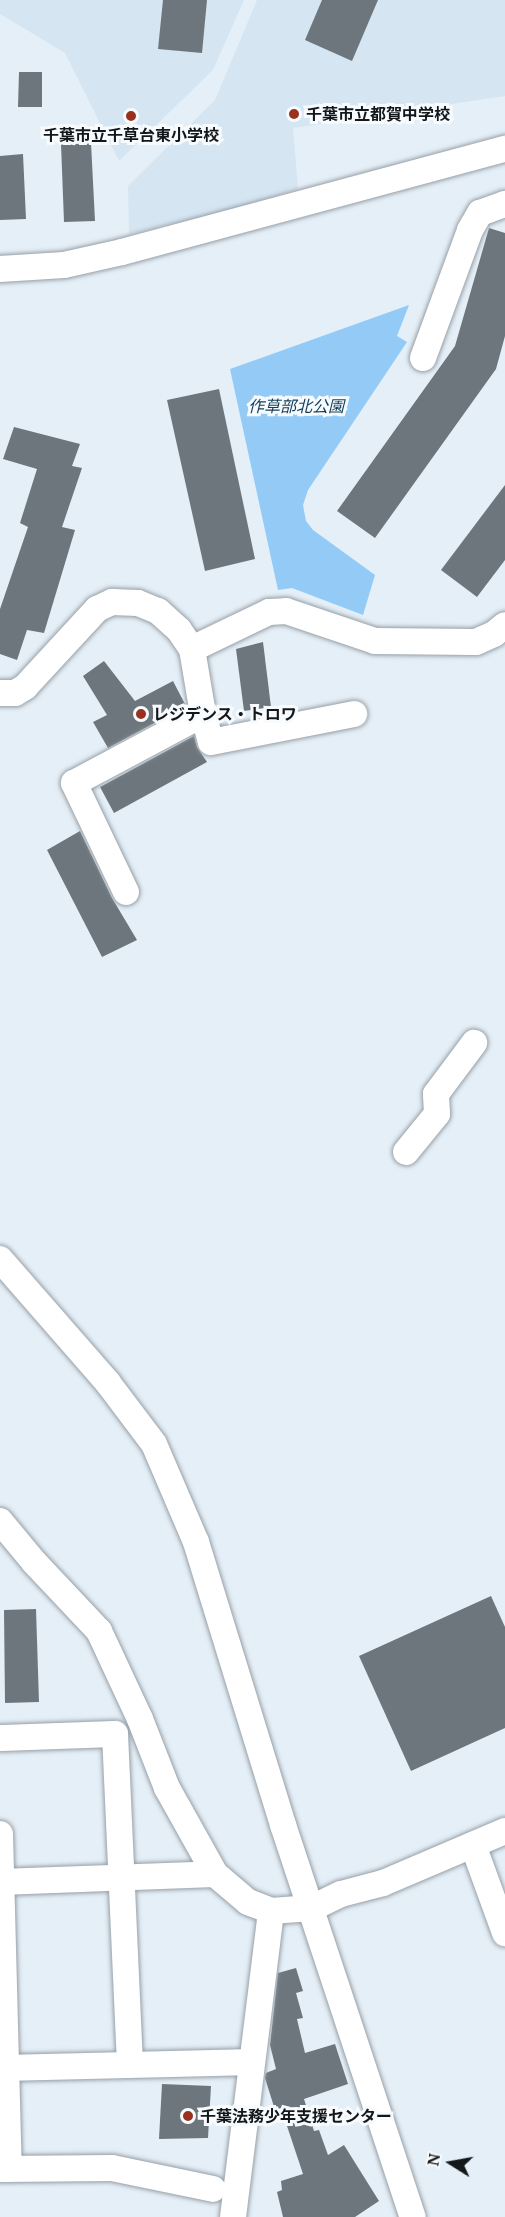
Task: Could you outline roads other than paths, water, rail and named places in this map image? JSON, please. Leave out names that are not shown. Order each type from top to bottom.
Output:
[{"type":"street","points":[[0,269],[64,265],[122,252],[505,149]]},
{"type":"street","points":[[423,358],[470,230],[480,213],[505,204]]},
{"type":"street","points":[[0,693],[15,693],[25,687],[97,609],[112,602],[138,603],[158,611],[179,630],[192,649],[203,714],[211,742],[354,714]]},
{"type":"street","points":[[192,649],[269,612],[286,611],[375,641],[476,642],[494,634],[505,625]]},
{"type":"street","points":[[126,892],[75,783],[203,714]]},
{"type":"street","points":[[406,1152],[437,1114],[436,1094],[474,1043]]},
{"type":"street","points":[[0,1259],[108,1383],[154,1444],[196,1542],[283,1826],[413,2217]]},
{"type":"street","points":[[0,1521],[34,1562],[99,1631],[140,1719],[167,1788],[215,1874],[248,1902],[271,1911],[312,1908],[341,1893],[384,1883],[505,1830]]},
{"type":"street","points":[[0,1738],[115,1734],[130,2063]]},
{"type":"street","points":[[0,1834],[6,2068],[4,2169],[112,2168],[213,2189]]},
{"type":"street","points":[[473,1845],[505,1933]]},
{"type":"street","points":[[1,1882],[215,1874]]},
{"type":"street","points":[[233,2217],[271,1911]]},
{"type":"street","points":[[6,2068],[130,2063],[252,2062]]},
{"type":"place","name":"千葉市立都賀中学校","points":[[294,114]]},
{"type":"place","name":"千葉市立千草台東小学校","points":[[131,116]]},
{"type":"place","name":"レジデンス・トロワ","points":[[141,714]]},
{"type":"place","name":"千葉法務少年支援センター","points":[[188,2116]]},
{"type":"park label","name":"作草部北公園","points":[[296,406]]}]
